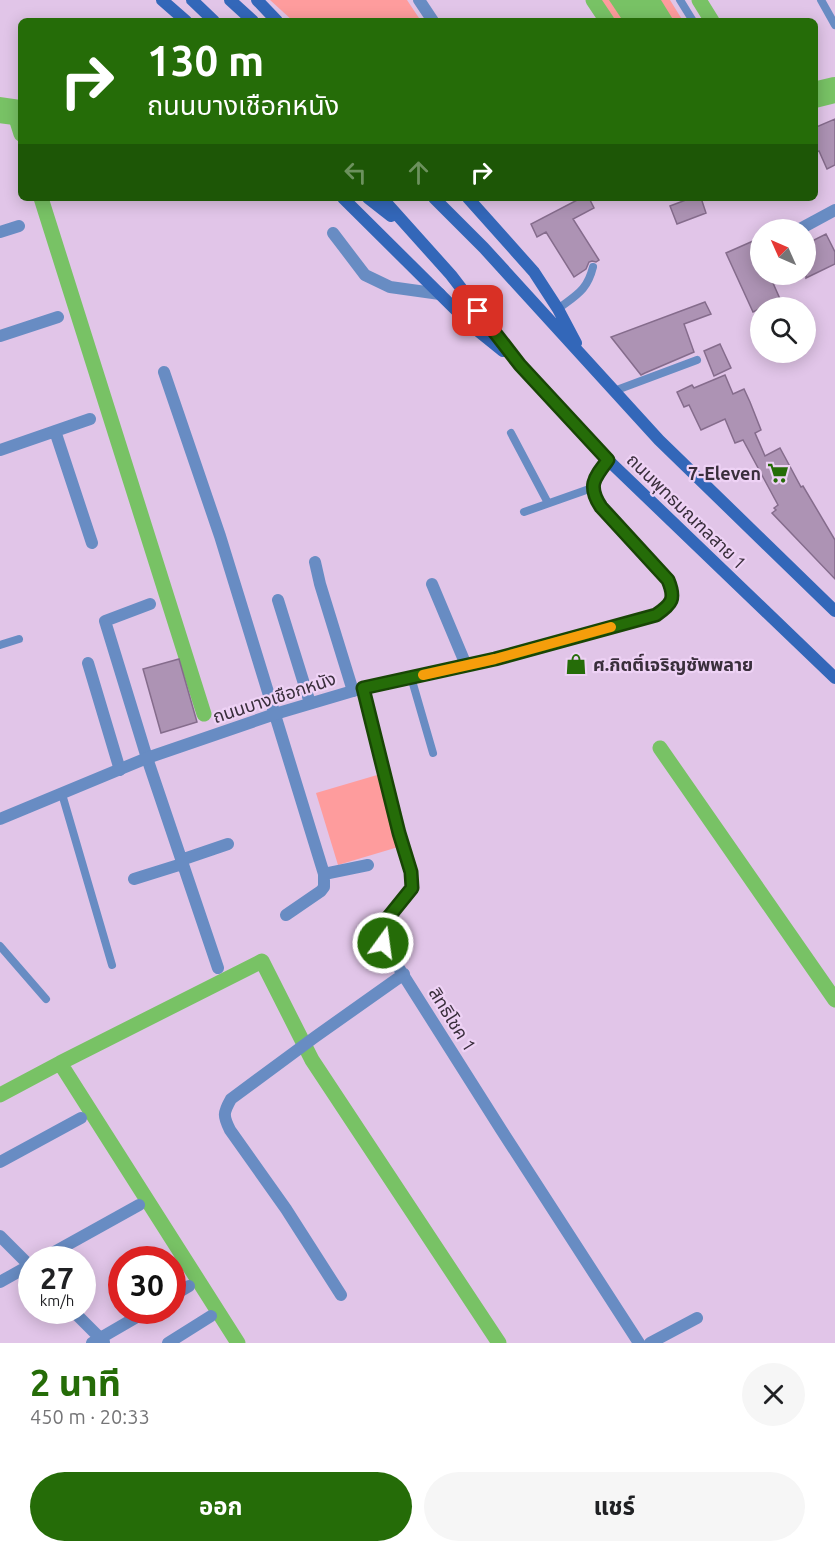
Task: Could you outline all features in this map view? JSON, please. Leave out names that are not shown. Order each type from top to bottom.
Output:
[{"type":"main road","points":[[162,0],[183,18]]},
{"type":"main road","points":[[192,0],[211,18]]},
{"type":"main road","points":[[230,0],[250,18]]},
{"type":"main road","points":[[257,0],[274,18]]},
{"type":"main road","points":[[346,201],[472,326],[520,365]]},
{"type":"main road","points":[[372,201],[415,236]]},
{"type":"main road","name":"ถนนพุทธมณฑลสาย 1","points":[[385,201],[451,275],[520,365],[608,460],[835,678]]},
{"type":"main road","name":"ถนนพุทธมณฑลสาย 1","points":[[437,201],[484,248],[659,440],[835,611]]},
{"type":"main road","points":[[471,201],[534,272],[558,309],[586,361]]},
{"type":"street","points":[[419,0],[432,18]]},
{"type":"street","points":[[816,220],[835,210]]},
{"type":"street","points":[[0,232],[19,226]]},
{"type":"street","points":[[333,233],[365,275],[390,287],[440,294]]},
{"type":"street","points":[[0,336],[58,317]]},
{"type":"street","points":[[164,372],[220,536],[324,874],[324,887],[286,915]]},
{"type":"street","points":[[0,450],[90,419]]},
{"type":"street","points":[[56,431],[92,543]]},
{"type":"street","points":[[592,488],[599,471],[608,460]]},
{"type":"street","name":"ถนนบางเชือกหนัง","points":[[0,819],[147,758],[310,703],[358,689],[495,659],[656,615],[668,607],[672,600],[672,590],[668,580],[601,507],[592,488]]},
{"type":"street","points":[[315,562],[323,594],[358,689]]},
{"type":"street","points":[[432,584],[466,665]]},
{"type":"street","points":[[278,600],[310,703]]},
{"type":"street","points":[[150,604],[105,621],[147,758],[218,968]]},
{"type":"street","points":[[88,663],[120,770]]},
{"type":"street","name":"สิทธิโชค 1","points":[[358,689],[411,872],[412,888],[387,919],[381,932],[383,943],[639,1343]]},
{"type":"street","points":[[134,879],[228,844]]},
{"type":"street","points":[[324,874],[368,865]]},
{"type":"street","points":[[341,1295],[286,1209],[224,1119],[231,1100],[404,974]]},
{"type":"street","points":[[0,1162],[81,1118]]},
{"type":"street","points":[[67,1246],[139,1205]]},
{"type":"street","points":[[0,1236],[18,1252]]},
{"type":"street","points":[[0,1282],[18,1273]]},
{"type":"street","points":[[168,1343],[211,1316]]},
{"type":"street","points":[[650,1343],[697,1318]]},
{"type":"street","points":[[85,1324],[99,1341],[126,1324]]},
{"type":"lane","points":[[680,0],[691,18]]},
{"type":"lane","points":[[821,0],[835,25]]},
{"type":"lane","points":[[558,309],[586,287],[593,267]]},
{"type":"lane","points":[[614,391],[697,360]]},
{"type":"lane","points":[[511,433],[548,504]]},
{"type":"lane","points":[[524,512],[592,488]]},
{"type":"lane","points":[[0,645],[19,639]]},
{"type":"lane","points":[[411,677],[433,753]]},
{"type":"lane","points":[[63,794],[112,965]]},
{"type":"lane","points":[[0,946],[46,999]]},
{"type":"shaded area","points":[[270,0],[407,0],[419,18],[290,18]]},
{"type":"shaded area","points":[[599,0],[670,0],[681,18],[612,18]]},
{"type":"shaded area","points":[[609,0],[661,0],[672,18],[621,18]]},
{"type":"shaded area","points":[[384,773],[405,845],[338,865],[316,793]]},
{"type":"building","points":[[835,119],[835,165],[827,169],[818,151],[818,126]]},
{"type":"building","points":[[575,201],[590,201],[594,208],[573,219],[599,260],[589,262],[586,269],[574,277],[546,232],[537,237],[531,224]]},
{"type":"building","points":[[683,201],[702,201],[706,213],[677,224],[670,206]]},
{"type":"building","points":[[826,234],[835,252],[835,264],[816,273],[816,239]]},
{"type":"building","points":[[750,242],[750,285],[774,285],[779,297],[750,297],[750,305],[726,253]]},
{"type":"building","points":[[705,302],[711,314],[684,324],[694,352],[641,375],[611,337]]},
{"type":"building","points":[[720,344],[731,368],[714,376],[704,351]]},
{"type":"building","points":[[725,375],[733,394],[744,389],[761,430],[755,433],[765,456],[780,448],[801,487],[803,486],[835,540],[835,579],[772,513],[778,505],[743,440],[735,443],[725,419],[701,430],[689,405],[684,407],[677,392],[692,385],[694,388]]},
{"type":"building","points":[[179,659],[197,722],[161,733],[143,669]]},
{"type":"waterway","points":[[593,0],[605,18]]},
{"type":"waterway","points":[[699,0],[710,18]]},
{"type":"waterway","points":[[818,94],[835,90]]},
{"type":"waterway","points":[[0,110],[18,113]]},
{"type":"waterway","points":[[14,112],[18,125]]},
{"type":"waterway","points":[[42,201],[204,714]]},
{"type":"waterway","points":[[660,748],[835,1000]]},
{"type":"waterway","points":[[0,1095],[262,961],[312,1060],[499,1343]]},
{"type":"waterway","points":[[60,1063],[238,1343]]},
{"type":"slow traffic","points":[[423,675],[495,659],[611,627]]},
{"type":"place","name":"7-Eleven","points":[[778,473]]},
{"type":"place","name":"ศ.กิตติ์เจริญซัพพลาย","points":[[576,664]]},
{"type":"route","points":[[383,943],[381,932],[387,919],[412,888],[411,872],[363,688],[495,659],[656,615],[668,607],[672,600],[672,590],[668,580],[595,498],[592,488],[599,471],[608,460],[520,365],[478,311]]}]
